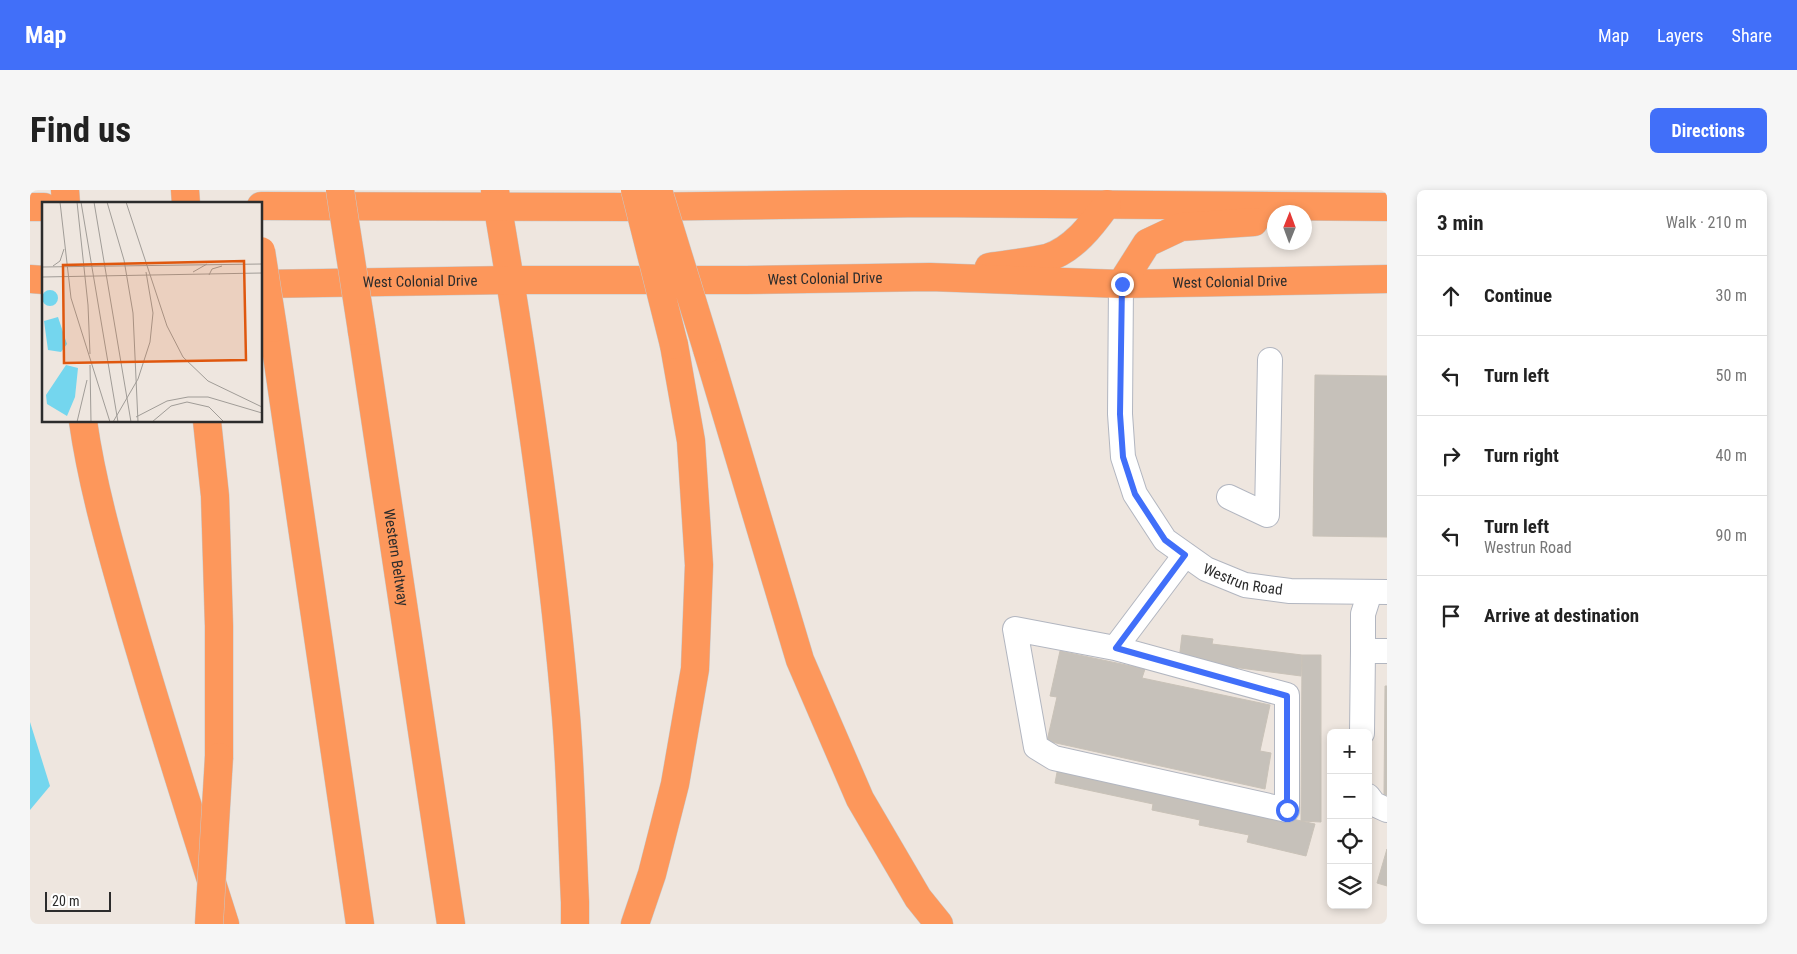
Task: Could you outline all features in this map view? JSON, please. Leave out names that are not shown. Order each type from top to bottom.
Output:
[{"type":"highway","name":"Western Beltway","points":[[340,190],[451,924]]},
{"type":"highway","points":[[635,190],[674,345],[691,441],[698,566],[695,670],[675,784],[652,874],[635,924]]},
{"type":"highway","points":[[658,190],[708,349],[800,660],[860,799],[918,898],[940,924]]},
{"type":"highway","points":[[262,206],[496,199],[732,207],[926,196],[1107,197],[1384,207]]},
{"type":"highway","points":[[930,278],[1048,257],[1066,248],[1092,226],[1107,197]]},
{"type":"highway","points":[[496,199],[510,280],[550,559],[566,718],[575,924]]},
{"type":"highway","points":[[1312,218],[1384,207]]},
{"type":"highway","points":[[1122,284],[1147,243],[1182,227],[1267,221]]},
{"type":"highway","points":[[262,257],[360,924]]},
{"type":"highway","name":"West Colonial Drive","points":[[262,284],[510,280],[930,278],[1122,284],[1387,279]]},
{"type":"highway","points":[[83,422],[86,444],[114,559],[155,704],[225,924]]},
{"type":"highway","points":[[207,422],[215,496],[219,626],[219,924]]},
{"type":"highway","points":[[209,924],[219,757]]},
{"type":"street","name":"Westrun Road","points":[[1122,284],[1120,414],[1123,457],[1135,494],[1165,540],[1206,569],[1244,585],[1290,592],[1378,592]]},
{"type":"street","points":[[1229,497],[1267,515],[1270,360]]},
{"type":"street","points":[[1116,648],[1185,555]]},
{"type":"street","points":[[1362,729],[1363,614],[1378,592]]},
{"type":"street","points":[[1015,629],[1116,648],[1287,696],[1287,810],[1054,758],[1036,747],[1015,629]]},
{"type":"street","points":[[1363,651],[1387,651]]},
{"type":"street","points":[[1372,801],[1387,810]]},
{"type":"water","points":[[30,722],[50,786],[30,810]]},
{"type":"building","points":[[1315,375],[1387,376],[1387,537],[1313,536]]},
{"type":"building","points":[[1182,635],[1213,639],[1212,644],[1302,655],[1301,676],[1179,660]]},
{"type":"building","points":[[1060,651],[1145,669],[1142,678],[1270,705],[1260,751],[1271,753],[1265,789],[1047,741],[1057,697],[1050,696]]},
{"type":"building","points":[[1302,655],[1321,655],[1321,822],[1301,821]]},
{"type":"building","points":[[1385,686],[1387,686],[1387,795],[1384,795]]},
{"type":"building","points":[[1058,767],[1315,824],[1306,856],[1247,842],[1249,835],[1199,825],[1200,820],[1152,810],[1153,804],[1055,783]]},
{"type":"building","points":[[1387,849],[1387,886],[1377,883]]},
{"type":"route","points":[[1122,284],[1120,414],[1123,457],[1135,494],[1165,540],[1185,555],[1116,648],[1287,696],[1287,810]]}]
